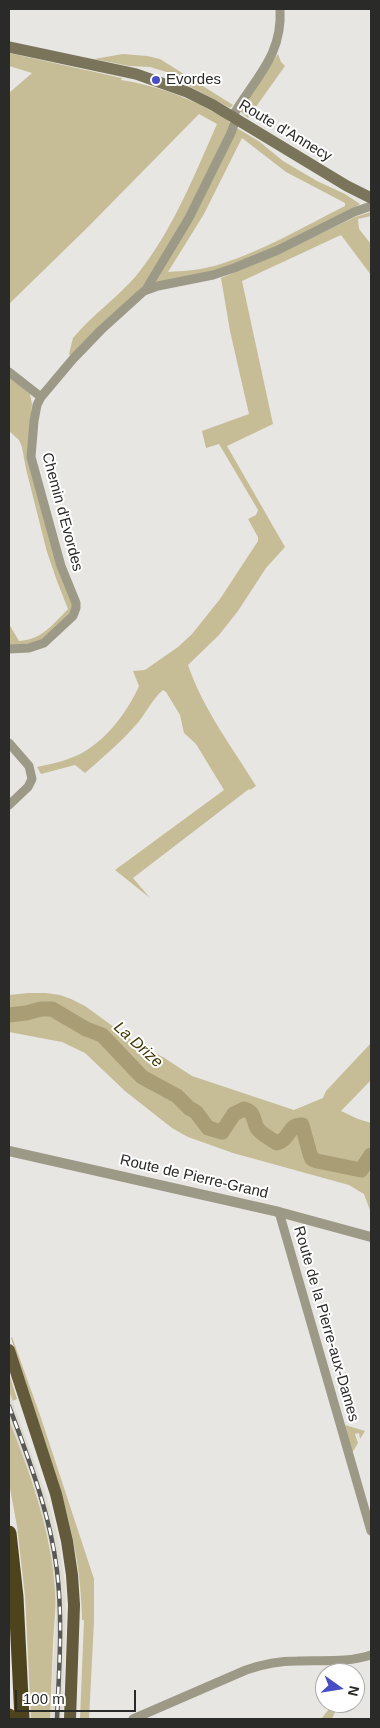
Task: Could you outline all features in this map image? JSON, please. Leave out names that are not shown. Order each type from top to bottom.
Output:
[{"type":"highway","points":[[9,1533],[17,1606],[22,1719]]},
{"type":"main road","name":"Route d'Annecy","points":[[9,47],[136,74],[187,92],[234,118],[346,186],[371,198]]},
{"type":"main road","points":[[9,1350],[56,1494],[67,1541],[74,1604],[70,1719]]},
{"type":"street","name":"Chemin d'Evordes","points":[[9,648],[29,648],[44,643],[69,619],[76,608],[61,566],[31,457],[37,405],[73,359],[101,330],[144,291],[169,253],[189,218],[231,134],[234,118],[274,52],[279,34],[280,9]]},
{"type":"street","name":"Chemin d'Evordes","points":[[144,291],[158,286],[213,275],[234,268],[278,250],[354,212],[371,206]]},
{"type":"street","points":[[9,372],[41,398]]},
{"type":"street","points":[[9,743],[29,766],[32,779],[28,787],[9,805]]},
{"type":"street","name":"Route de Pierre-Grand","points":[[9,1151],[326,1223],[371,1237]]},
{"type":"street","name":"Route de la Pierre-aux-Dames","points":[[279,1212],[371,1531]]},
{"type":"street","points":[[133,1719],[264,1664],[344,1660],[371,1655]]},
{"type":"shaded area","points":[[9,53],[122,78],[121,80],[167,91],[223,117],[230,123],[195,204],[143,286],[71,356],[69,354],[73,338],[136,276],[161,241],[191,183],[217,124],[199,114],[9,304],[9,93],[32,73],[9,66]]},
{"type":"shaded area","points":[[123,54],[160,59],[233,105],[230,108],[187,85],[170,73],[150,67],[129,66],[94,59]]},
{"type":"shaded area","points":[[278,54],[285,66],[248,118],[241,112],[241,108]]},
{"type":"shaded area","points":[[237,128],[260,142],[283,161],[360,204],[292,240],[208,274],[152,284]],"holes":[[[242,138],[286,172],[345,203],[345,206],[281,239],[231,261],[186,271],[168,272],[204,214]]]},
{"type":"shaded area","points":[[371,212],[371,216],[358,219],[359,229],[371,244],[371,275],[341,235],[242,281],[273,424],[227,446],[285,547],[266,568],[238,611],[219,635],[188,665],[210,712],[256,786],[249,789],[133,878],[150,898],[115,870],[224,790],[196,744],[184,733],[180,715],[166,692],[163,690],[159,694],[138,723],[85,773],[75,765],[41,774],[37,767],[63,761],[78,755],[106,735],[122,716],[139,686],[133,671],[145,670],[178,647],[192,634],[220,599],[258,541],[258,537],[248,519],[256,515],[258,510],[219,444],[206,448],[202,431],[249,414],[230,331],[221,278],[267,259],[355,217]]},
{"type":"shaded area","points":[[9,377],[30,394],[32,404],[27,455],[59,573],[73,606],[70,615],[39,643],[9,645],[9,624],[19,641],[27,640],[41,634],[52,626],[68,609],[47,552],[22,447],[19,440],[9,431]]},
{"type":"shaded area","points":[[29,993],[60,995],[71,999],[85,1006],[140,1046],[163,1057],[192,1076],[294,1110],[323,1098],[326,1091],[371,1043],[371,1080],[341,1111],[371,1123],[371,1213],[364,1194],[349,1185],[233,1153],[188,1137],[172,1128],[125,1091],[85,1053],[62,1042],[9,1032],[9,995]]},
{"type":"shaded area","points":[[12,1337],[94,1579],[89,1719],[80,1719],[84,1620],[82,1620],[79,1572],[75,1550],[59,1485]]},
{"type":"shaded area","points":[[9,1373],[17,1399],[13,1401],[9,1391]]},
{"type":"shaded area","points":[[9,1391],[45,1491],[60,1549],[65,1584],[66,1621],[62,1719],[50,1719],[56,1615],[50,1546],[36,1493],[9,1420]]},
{"type":"shaded area","points":[[9,1420],[39,1505],[50,1549],[55,1606],[50,1719],[31,1719],[25,1596],[17,1526],[9,1483]]},
{"type":"shaded area","points":[[345,1425],[365,1431],[360,1439],[359,1433],[355,1434],[358,1443],[352,1453]]},
{"type":"shaded area","points":[[326,1713],[335,1713],[332,1719],[321,1719]]},
{"type":"waterway","name":"La Drize","points":[[9,1015],[41,1009],[52,1009],[86,1029],[102,1035],[142,1077],[177,1096],[196,1112],[208,1128],[222,1132],[234,1114],[244,1109],[252,1114],[257,1128],[277,1143],[284,1139],[291,1129],[297,1125],[302,1125],[312,1159],[317,1161],[361,1170],[371,1155]]},
{"type":"railway","points":[[9,1406],[38,1487],[54,1549],[60,1608],[57,1719]]},
{"type":"place","name":"Evordes","points":[[156,80]]}]
